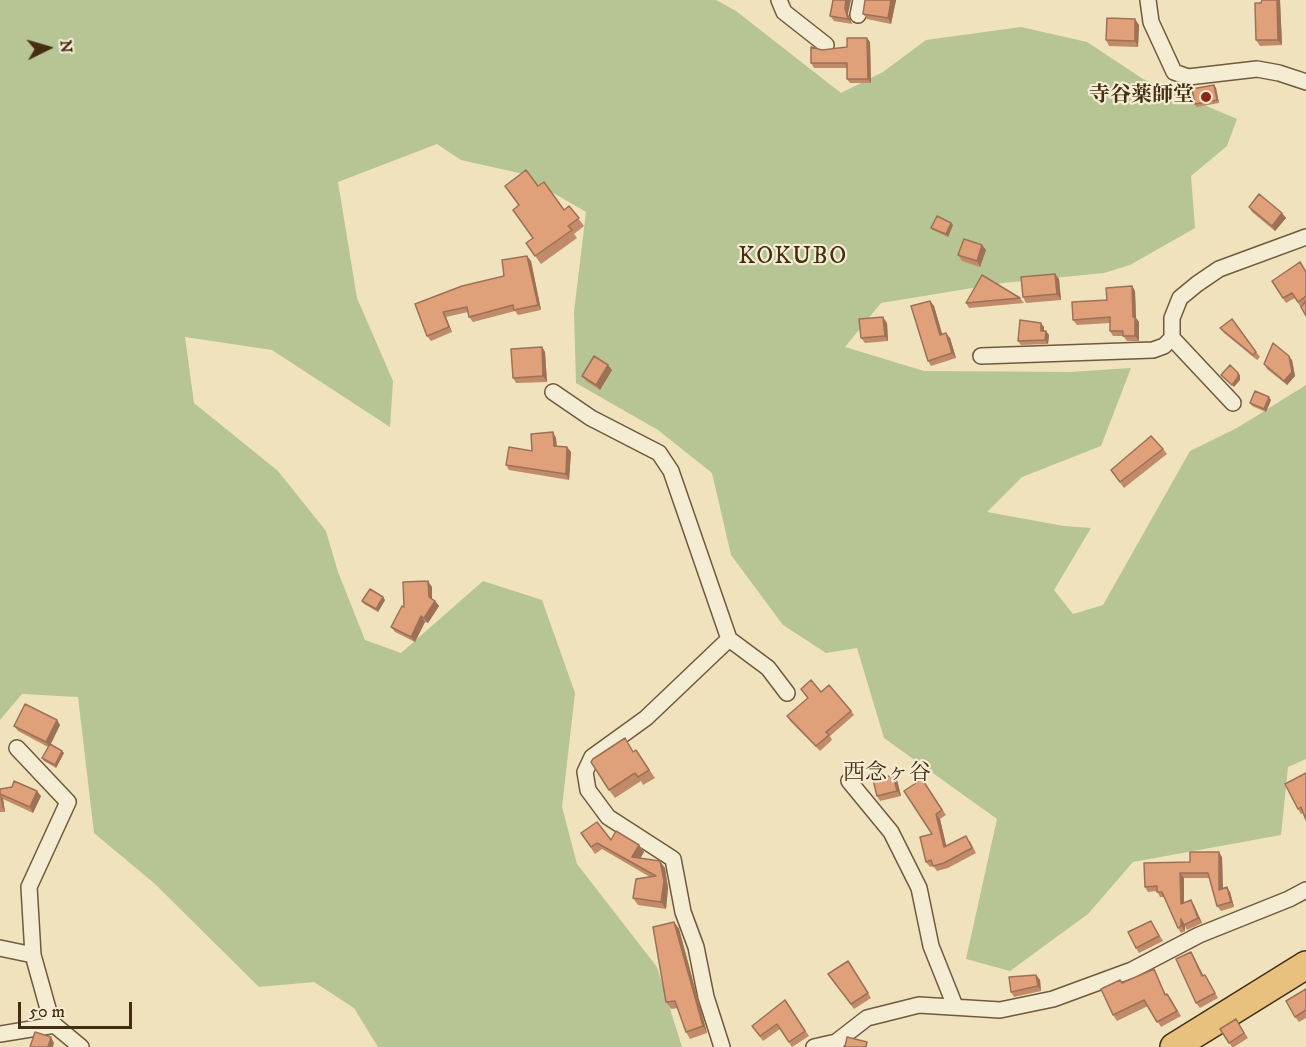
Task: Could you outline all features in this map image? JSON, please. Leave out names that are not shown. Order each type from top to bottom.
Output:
[{"type":"highway","points":[[1174,1047],[1306,965]]},
{"type":"street","points":[[779,0],[784,12],[826,45]]},
{"type":"street","points":[[1148,0],[1151,22],[1174,72],[1188,78],[1257,69],[1306,82]]},
{"type":"street","points":[[981,356],[1153,350],[1164,346],[1172,338],[1173,318],[1180,298],[1197,284],[1219,269],[1306,237]]},
{"type":"street","points":[[1172,338],[1233,403]]},
{"type":"street","points":[[553,392],[591,418],[659,453],[671,471],[729,639],[768,668],[787,693]]},
{"type":"street","points":[[722,1047],[706,997],[696,947],[683,912],[673,859],[608,817],[588,790],[585,772],[592,757],[646,718],[729,639]]},
{"type":"street","points":[[17,748],[68,802],[29,887],[33,955],[55,1025],[81,1047]]},
{"type":"street","points":[[849,781],[891,832],[919,888],[931,946],[955,1006]]},
{"type":"street","points":[[814,1047],[836,1044],[867,1018],[919,1005],[1000,1010],[1053,999],[1132,970],[1199,935],[1306,890]]},
{"type":"street","points":[[0,948],[33,955]]},
{"type":"street","points":[[0,1034],[55,1025]]},
{"type":"green space","points":[[0,0],[716,0],[736,11],[841,93],[883,72],[926,40],[1021,27],[1087,42],[1143,79],[1237,119],[1227,146],[1191,176],[1195,228],[1130,265],[1104,273],[1003,283],[881,303],[845,347],[924,371],[1071,372],[1131,368],[1101,446],[1022,477],[987,512],[1064,526],[1091,528],[1054,590],[1073,614],[1103,605],[1190,451],[1237,428],[1306,385],[1306,759],[1288,767],[1281,835],[1133,862],[1088,914],[1010,971],[966,959],[997,819],[884,738],[857,648],[826,653],[783,625],[731,555],[712,473],[658,430],[576,383],[574,312],[586,212],[519,173],[461,160],[437,144],[338,182],[357,298],[393,381],[390,427],[272,350],[185,337],[194,403],[278,471],[326,531],[338,572],[365,640],[401,653],[483,581],[542,600],[575,693],[562,807],[577,864],[657,967],[682,1047],[378,1047],[354,1008],[314,982],[259,987],[155,884],[94,833],[78,697],[22,694],[0,720]]},
{"type":"building","points":[[833,0],[846,0],[845,8],[848,19],[830,16]]},
{"type":"building","points":[[865,0],[891,0],[888,18],[863,14]]},
{"type":"building","points":[[1262,0],[1277,0],[1278,40],[1256,40],[1255,3],[1261,3]]},
{"type":"building","points":[[1107,18],[1135,19],[1135,41],[1106,40]]},
{"type":"building","points":[[847,38],[867,38],[868,79],[847,79],[847,63],[811,63],[811,47],[822,50],[847,47]]},
{"type":"building","name":"寺谷薬師堂","points":[[1214,85],[1217,100],[1195,104],[1192,89]]},
{"type":"building","points":[[526,170],[538,186],[544,182],[564,210],[569,206],[579,218],[568,226],[572,230],[535,256],[526,243],[533,238],[513,210],[519,205],[505,186]]},
{"type":"building","points":[[1259,194],[1282,213],[1272,226],[1249,207]]},
{"type":"building","points":[[937,216],[951,223],[946,234],[931,228]]},
{"type":"building","points":[[964,239],[982,245],[977,261],[958,255]]},
{"type":"building","points":[[527,256],[538,305],[514,310],[513,305],[469,317],[467,307],[443,312],[449,327],[427,336],[415,304],[462,286],[504,276],[502,260]]},
{"type":"building","points":[[1300,262],[1306,272],[1306,296],[1298,302],[1292,293],[1283,298],[1272,281]]},
{"type":"building","points":[[1055,274],[1057,294],[1023,297],[1021,277]]},
{"type":"building","points":[[982,275],[1020,298],[966,303]]},
{"type":"building","points":[[1132,286],[1135,336],[1123,336],[1123,331],[1110,331],[1110,317],[1073,320],[1072,302],[1107,300],[1106,288]]},
{"type":"building","points":[[930,301],[940,335],[946,333],[952,353],[928,361],[911,306]]},
{"type":"building","points":[[1306,301],[1306,316],[1301,307]]},
{"type":"building","points":[[883,317],[885,336],[861,338],[859,319]]},
{"type":"building","points":[[1232,319],[1256,352],[1253,355],[1220,328]]},
{"type":"building","points":[[1020,320],[1041,323],[1041,331],[1046,331],[1045,340],[1018,341]]},
{"type":"building","points":[[1273,343],[1289,356],[1292,372],[1284,381],[1264,364]]},
{"type":"building","points":[[542,347],[543,376],[513,378],[511,349]]},
{"type":"building","points":[[594,356],[608,365],[596,385],[582,376]]},
{"type":"building","points":[[1230,365],[1238,373],[1232,385],[1221,375]]},
{"type":"building","points":[[1255,391],[1269,397],[1264,409],[1250,403]]},
{"type":"building","points":[[553,432],[554,446],[567,447],[566,474],[506,465],[509,447],[532,451],[531,434]]},
{"type":"building","points":[[1151,436],[1163,449],[1120,482],[1111,470]]},
{"type":"building","points":[[428,581],[429,597],[435,601],[424,618],[421,616],[411,637],[391,627],[402,606],[404,607],[403,582]]},
{"type":"building","points":[[370,589],[383,597],[376,609],[362,601]]},
{"type":"building","points":[[811,680],[821,692],[829,685],[851,711],[826,732],[829,735],[816,746],[787,716],[808,698],[801,689]]},
{"type":"building","points":[[25,704],[57,720],[46,742],[14,726]]},
{"type":"building","points":[[625,738],[633,752],[636,750],[649,770],[638,777],[635,773],[609,790],[591,762]]},
{"type":"building","points":[[50,744],[62,751],[55,765],[42,758]]},
{"type":"building","points":[[1306,773],[1306,820],[1301,807],[1298,809],[1285,784]]},
{"type":"building","points":[[893,775],[897,791],[877,796],[873,780]]},
{"type":"building","points":[[922,779],[942,810],[936,814],[944,847],[966,836],[972,848],[944,863],[933,866],[931,860],[926,862],[920,837],[932,834],[904,791]]},
{"type":"building","points":[[14,781],[37,791],[30,807],[0,794],[0,789],[12,787]]},
{"type":"building","points":[[597,822],[611,840],[616,831],[639,845],[632,857],[660,861],[664,881],[661,902],[633,898],[636,879],[656,876],[597,843],[591,847],[581,833]]},
{"type":"building","points":[[1190,852],[1219,852],[1219,890],[1227,887],[1231,902],[1217,906],[1208,873],[1180,873],[1181,904],[1191,900],[1198,918],[1184,925],[1181,919],[1181,926],[1178,928],[1162,892],[1157,892],[1157,886],[1145,887],[1144,863],[1190,862]]},
{"type":"building","points":[[1151,921],[1159,936],[1136,948],[1128,932]]},
{"type":"building","points":[[674,922],[703,1026],[686,1032],[675,1001],[666,1002],[653,927]]},
{"type":"building","points":[[1191,952],[1202,976],[1205,975],[1215,993],[1196,1003],[1176,959]]},
{"type":"building","points":[[848,961],[868,993],[851,1004],[828,974]]},
{"type":"building","points":[[1154,969],[1165,995],[1167,994],[1177,1011],[1157,1022],[1144,1000],[1113,1015],[1101,989],[1120,980],[1122,983]]},
{"type":"building","points":[[1036,975],[1038,986],[1011,992],[1009,977]]},
{"type":"building","points":[[1306,989],[1306,1010],[1295,1017],[1286,1001]]},
{"type":"building","points":[[785,1000],[805,1031],[789,1042],[777,1024],[760,1036],[752,1026]]},
{"type":"building","points":[[1236,1019],[1244,1033],[1229,1043],[1220,1029]]},
{"type":"building","points":[[35,1032],[51,1037],[48,1047],[30,1047]]},
{"type":"building","points":[[847,1037],[867,1042],[866,1047],[845,1047]]},
{"type":"place","name":"寺谷薬師堂","points":[[1206,97]]},
{"type":"district","name":"KOKUBO","points":[[793,258]]},
{"type":"district","name":"西念ヶ谷","points":[[887,774]]}]
